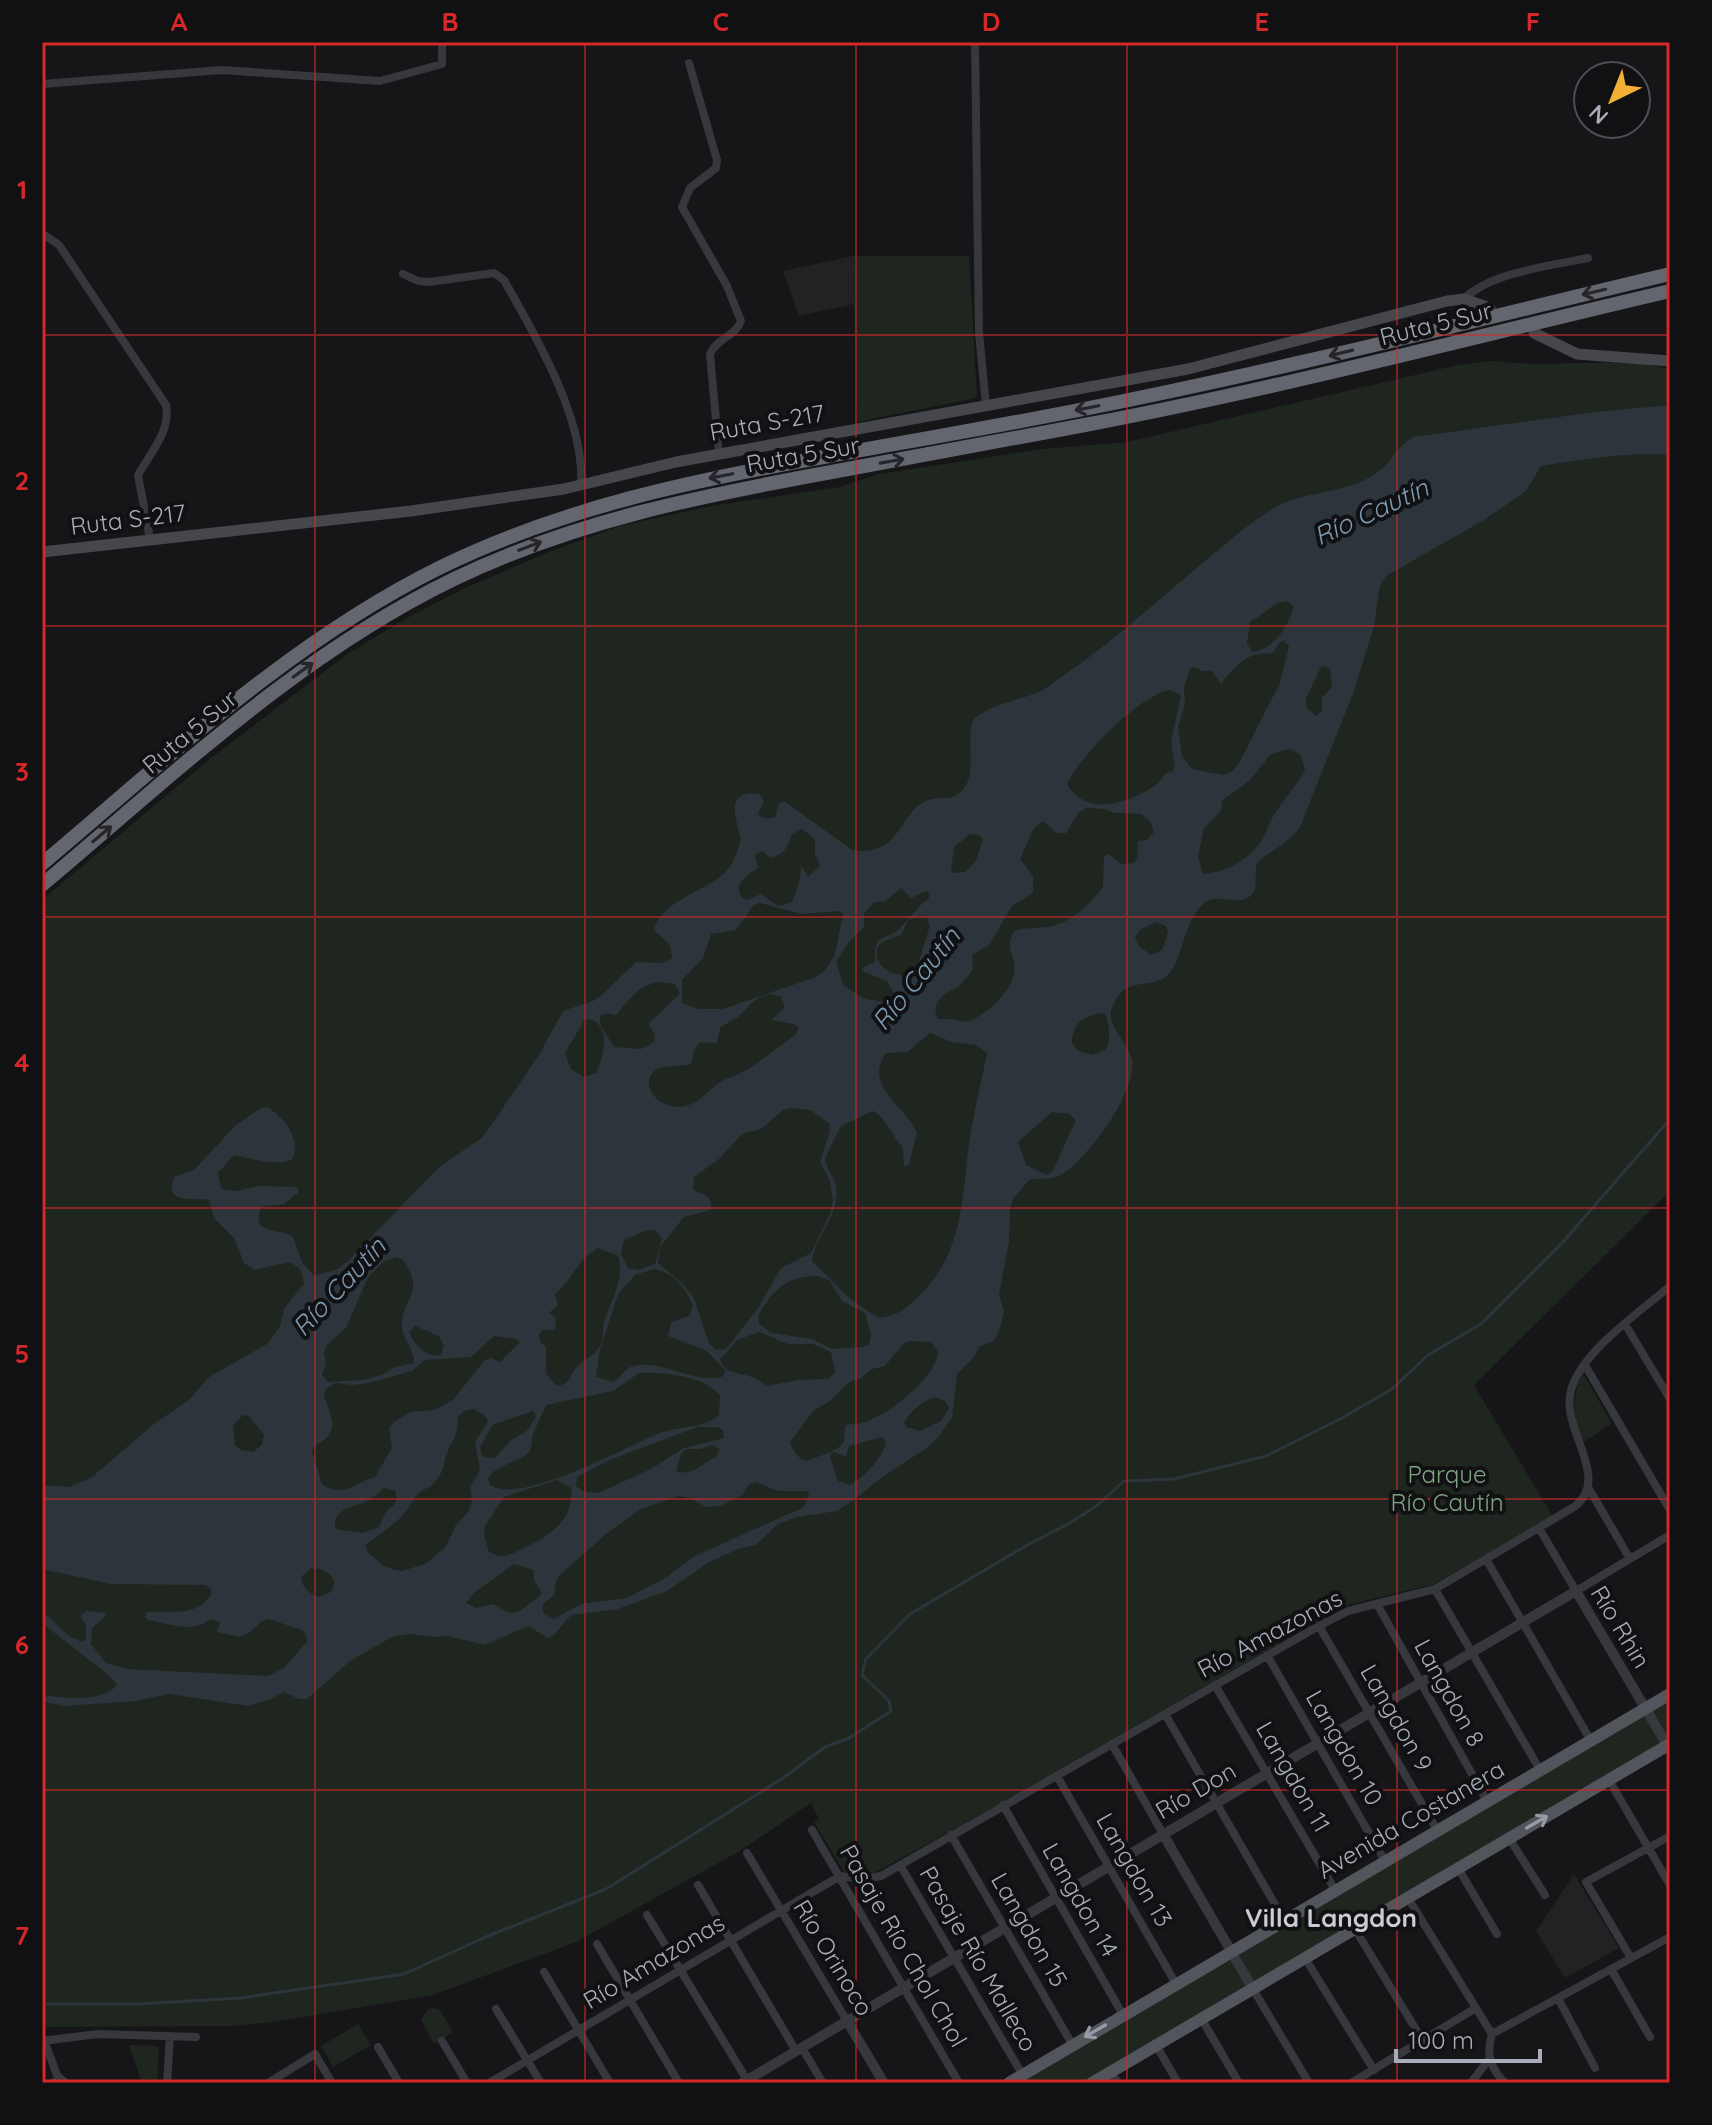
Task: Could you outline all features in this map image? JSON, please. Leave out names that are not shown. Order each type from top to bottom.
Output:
[{"type":"highway","name":"Ruta 5 Sur","points":[[42,864],[221,714],[318,640],[380,600],[437,570],[556,519],[689,482],[1127,400],[1294,364],[1670,274]]},
{"type":"highway","name":"Ruta 5 Sur","points":[[42,885],[267,697],[331,650],[444,584],[556,536],[621,515],[715,493],[1095,423],[1254,390],[1670,291]]},
{"type":"main road","name":"Ruta S-217","points":[[42,552],[411,511],[581,485],[719,454],[1199,366],[1437,303],[1464,299],[1490,308]]},
{"type":"main road","points":[[1534,333],[1577,354],[1670,361]]},
{"type":"main road","name":"Avenida Costanera","points":[[1014,2080],[1670,1694]]},
{"type":"main road","points":[[1092,2083],[1115,2077],[1156,2045],[1201,2018],[1669,1745]]},
{"type":"street","points":[[42,84],[222,70],[380,81],[442,64],[442,42]]},
{"type":"street","points":[[975,42],[978,306],[986,406]]},
{"type":"street","points":[[689,63],[717,160],[716,168],[690,188],[682,207],[727,286],[741,321],[738,329],[713,347],[710,354],[719,454]]},
{"type":"street","points":[[42,237],[46,236],[59,245],[166,405],[169,420],[166,428],[138,475],[150,539]]},
{"type":"street","points":[[1464,299],[1479,287],[1497,280],[1588,258]]},
{"type":"street","points":[[403,274],[429,282],[494,273],[504,280],[559,389],[582,464],[581,485]]},
{"type":"street","points":[[1630,1559],[1588,1487],[1589,1472],[1570,1420],[1569,1403],[1573,1383],[1585,1365],[1625,1324],[1670,1286]]},
{"type":"street","points":[[1625,1324],[1670,1399]]},
{"type":"street","points":[[1585,1365],[1670,1510]]},
{"type":"street","name":"Río Amazonas","points":[[489,2083],[840,1876],[865,1879],[881,1876],[1348,1611],[1435,1589],[1578,1504],[1588,1487]]},
{"type":"street","name":"Río Rhin","points":[[1539,1528],[1669,1745]]},
{"type":"street","name":"Río Don","points":[[744,2082],[760,2079],[799,2050],[847,2021],[1670,1535]]},
{"type":"street","points":[[1486,1559],[1591,1741]]},
{"type":"street","points":[[1435,1589],[1540,1770]]},
{"type":"street","name":"Langdon 8","points":[[1377,1604],[1487,1801]]},
{"type":"street","name":"Langdon 9","points":[[1319,1626],[1437,1830]]},
{"type":"street","name":"Langdon 10","points":[[1267,1655],[1385,1861]]},
{"type":"street","name":"Langdon 11","points":[[1215,1685],[1335,1890]]},
{"type":"street","points":[[1165,1714],[1284,1920]]},
{"type":"street","points":[[1112,1744],[1309,2083]]},
{"type":"street","name":"Langdon 13","points":[[1057,1776],[1176,1984]]},
{"type":"street","points":[[1609,1780],[1670,1885]]},
{"type":"street","name":"Langdon 14","points":[[1003,1805],[1123,2015]]},
{"type":"street","name":"Pasaje Río Chol Chol","points":[[812,1830],[959,2083]]},
{"type":"street","name":"Langdon 15","points":[[951,1835],[1072,2044]]},
{"type":"street","points":[[1631,1958],[1586,1882],[1670,1836]]},
{"type":"street","points":[[1509,1838],[1545,1895]]},
{"type":"street","name":"Río Orinoco","points":[[747,1853],[884,2083]]},
{"type":"street","name":"Pasaje Río Malleco","points":[[900,1865],[954,1958],[1014,2080]]},
{"type":"street","points":[[1458,1868],[1497,1934]]},
{"type":"street","points":[[698,1885],[799,2050],[823,2083]]},
{"type":"street","points":[[1408,1898],[1492,2034]]},
{"type":"street","points":[[647,1915],[744,2082]]},
{"type":"street","points":[[1355,1929],[1423,2041]]},
{"type":"street","points":[[1505,2083],[1489,2059],[1488,2046],[1492,2034],[1670,1937]]},
{"type":"street","points":[[597,1944],[679,2083]]},
{"type":"street","points":[[1305,1958],[1374,2070]]},
{"type":"street","points":[[1611,1969],[1650,2037]]},
{"type":"street","points":[[544,1972],[610,2083]]},
{"type":"street","points":[[1558,1998],[1595,2068]]},
{"type":"street","points":[[1351,2083],[1476,2008]]},
{"type":"street","points":[[496,2009],[541,2083]]},
{"type":"street","points":[[1201,2018],[1239,2083]]},
{"type":"street","points":[[59,2081],[43,2041],[98,2034],[196,2037]]},
{"type":"street","points":[[167,2083],[170,2036]]},
{"type":"street","points":[[442,2041],[467,2083]]},
{"type":"street","points":[[1156,2045],[1178,2083]]},
{"type":"street","points":[[378,2047],[399,2083]]},
{"type":"street","points":[[270,2083],[315,2054],[332,2083]]},
{"type":"street","points":[[1471,2083],[1489,2059]]},
{"type":"shaded area","points":[[853,256],[854,304],[799,316],[783,271]]},
{"type":"shaded area","points":[[1574,1874],[1619,1948],[1565,1978],[1536,1931]]},
{"type":"green space","points":[[853,256],[969,256],[977,398],[857,422]]},
{"type":"green space","name":"Parque Río Cautín","points":[[1490,361],[1532,364],[1633,362],[1670,369],[1670,1191],[1474,1385],[1553,1517],[1434,1584],[1347,1605],[852,1885],[814,1822],[819,1819],[811,1803],[740,1851],[576,1942],[433,1995],[275,2022],[230,2026],[42,2027],[42,900],[211,758],[346,655],[403,620],[467,587],[549,552],[620,526],[712,506],[840,487],[879,474],[1043,449],[1127,442],[1458,365]]},
{"type":"green space","points":[[1583,1374],[1612,1423],[1581,1444],[1575,1400]]},
{"type":"green space","points":[[1670,1696],[1670,1741],[1089,2083],[1013,2083]]},
{"type":"green space","points":[[436,2008],[453,2032],[434,2044],[421,2019],[428,2009]]},
{"type":"green space","points":[[358,2024],[371,2045],[333,2067],[321,2046]]},
{"type":"green space","points":[[129,2045],[159,2046],[157,2083],[142,2083]]},
{"type":"water","name":"Río Cautín","points":[[1670,405],[1670,455],[1621,455],[1541,466],[1526,491],[1484,520],[1386,576],[1380,585],[1374,626],[1354,691],[1300,827],[1257,863],[1254,890],[1248,898],[1215,899],[1203,904],[1191,921],[1177,961],[1168,975],[1161,980],[1125,989],[1113,1005],[1111,1020],[1132,1060],[1127,1089],[1098,1138],[1074,1165],[1056,1177],[1029,1180],[1013,1199],[999,1294],[1004,1311],[1000,1328],[994,1341],[980,1346],[957,1374],[952,1418],[928,1447],[837,1511],[797,1517],[778,1524],[756,1545],[709,1562],[667,1591],[618,1609],[571,1615],[548,1638],[528,1626],[485,1645],[448,1636],[409,1634],[392,1637],[350,1661],[307,1699],[284,1692],[248,1706],[169,1694],[136,1701],[63,1706],[42,1701],[42,1695],[93,1697],[111,1691],[117,1685],[42,1623],[42,1611],[69,1636],[83,1642],[86,1624],[81,1618],[82,1614],[87,1611],[106,1613],[92,1628],[91,1644],[106,1663],[127,1669],[268,1676],[284,1668],[307,1642],[302,1630],[269,1619],[240,1637],[217,1632],[220,1622],[210,1619],[197,1626],[181,1627],[145,1617],[147,1612],[182,1611],[197,1607],[211,1595],[211,1589],[205,1585],[111,1584],[42,1569],[42,1485],[70,1487],[92,1477],[154,1424],[190,1399],[209,1377],[267,1344],[280,1327],[284,1309],[304,1283],[300,1269],[290,1262],[254,1270],[244,1263],[234,1238],[214,1218],[209,1200],[181,1198],[173,1192],[174,1177],[194,1170],[235,1126],[267,1107],[290,1130],[294,1152],[292,1160],[277,1162],[234,1155],[218,1173],[221,1189],[297,1187],[299,1192],[284,1204],[261,1207],[259,1223],[293,1237],[302,1262],[314,1276],[338,1269],[438,1168],[483,1137],[539,1055],[563,1011],[602,995],[636,962],[663,963],[672,958],[670,945],[654,930],[658,920],[675,903],[729,868],[741,839],[735,807],[741,796],[760,794],[764,801],[758,814],[767,818],[776,816],[778,804],[784,801],[852,850],[868,851],[881,847],[891,840],[919,805],[928,800],[950,798],[964,789],[970,775],[971,726],[978,716],[1049,686],[1136,620],[1234,536],[1270,511],[1289,501],[1365,480],[1381,470],[1414,437]],"holes":[[[1287,601],[1294,607],[1279,636],[1267,647],[1252,652],[1247,643],[1250,621],[1281,602]],[[1284,641],[1289,646],[1280,683],[1239,763],[1232,772],[1223,775],[1192,769],[1182,756],[1178,727],[1190,669],[1212,671],[1221,684],[1237,666],[1255,655],[1272,654]],[[1325,666],[1330,669],[1332,687],[1322,698],[1322,711],[1316,716],[1306,707],[1306,698],[1321,667]],[[1169,690],[1181,695],[1171,741],[1173,771],[1133,798],[1108,804],[1085,801],[1075,795],[1067,784],[1084,758],[1142,703],[1157,695]],[[1290,749],[1301,755],[1305,770],[1274,815],[1257,847],[1236,864],[1203,874],[1198,856],[1204,828],[1221,811],[1222,801],[1250,780],[1271,754]],[[1087,808],[1141,814],[1150,821],[1154,832],[1147,840],[1138,841],[1134,863],[1121,864],[1109,854],[1104,857],[1103,887],[1078,913],[1055,925],[1014,931],[1010,943],[1014,974],[1008,989],[995,1004],[965,1022],[938,1019],[936,1004],[971,972],[972,955],[989,945],[1012,906],[1033,893],[1033,876],[1020,859],[1034,828],[1043,821],[1057,833],[1066,833],[1079,812]],[[802,829],[815,839],[815,854],[820,866],[808,877],[801,865],[800,880],[792,902],[778,906],[761,894],[747,900],[742,898],[740,884],[759,867],[756,854],[762,851],[770,858],[785,850],[792,834]],[[970,834],[983,839],[976,861],[965,872],[951,873],[954,847]],[[901,888],[911,898],[926,891],[929,893],[929,898],[900,928],[879,941],[875,962],[862,968],[864,972],[887,981],[895,996],[890,1003],[865,999],[844,986],[836,962],[848,943],[864,927],[864,914],[874,902],[885,901]],[[760,903],[801,914],[841,911],[843,915],[835,954],[825,971],[816,977],[723,1009],[699,1009],[682,1003],[682,980],[703,958],[711,934],[736,930],[754,905]],[[927,918],[930,926],[913,973],[903,976],[887,970],[880,964],[877,954],[882,942],[901,935],[908,920]],[[1156,922],[1166,926],[1168,933],[1162,950],[1151,955],[1139,946],[1135,937],[1141,929]],[[657,982],[675,984],[680,994],[650,1022],[654,1042],[641,1049],[614,1047],[600,1024],[600,1016],[607,1013],[616,1015],[634,995]],[[766,995],[781,997],[785,1008],[771,1020],[794,1024],[799,1028],[796,1034],[752,1067],[722,1081],[691,1104],[675,1107],[658,1100],[649,1086],[653,1073],[664,1067],[691,1064],[700,1042],[717,1043],[720,1028],[738,1017],[753,1002]],[[1105,1014],[1109,1032],[1106,1049],[1093,1055],[1078,1051],[1072,1043],[1077,1026],[1089,1017]],[[585,1019],[594,1021],[603,1032],[604,1049],[596,1073],[584,1077],[571,1069],[565,1053]],[[930,1033],[952,1042],[976,1045],[987,1053],[952,1246],[934,1280],[915,1300],[896,1314],[878,1318],[849,1298],[812,1261],[834,1208],[835,1184],[825,1158],[841,1126],[873,1111],[882,1118],[903,1147],[904,1166],[909,1165],[917,1132],[879,1076],[886,1053],[907,1052]],[[783,1110],[810,1110],[829,1123],[830,1131],[820,1162],[830,1181],[833,1200],[830,1214],[811,1253],[781,1268],[758,1308],[725,1349],[715,1350],[709,1343],[694,1298],[658,1263],[660,1247],[684,1217],[711,1210],[709,1198],[693,1189],[694,1177],[719,1159],[742,1134],[761,1129]],[[1052,1112],[1069,1114],[1076,1120],[1052,1172],[1047,1175],[1026,1165],[1018,1142]],[[655,1230],[662,1239],[655,1264],[639,1270],[628,1268],[621,1254],[624,1240],[644,1231]],[[598,1248],[618,1256],[619,1281],[604,1322],[600,1346],[577,1367],[566,1383],[555,1385],[546,1373],[546,1347],[540,1342],[539,1335],[542,1330],[555,1330],[556,1318],[549,1313],[558,1305],[555,1294],[591,1252]],[[395,1257],[402,1259],[413,1280],[402,1327],[414,1363],[363,1380],[328,1382],[322,1375],[326,1364],[324,1352],[327,1345],[346,1328],[368,1277],[383,1262]],[[654,1269],[678,1282],[693,1306],[689,1316],[671,1322],[668,1336],[707,1351],[725,1370],[724,1376],[702,1378],[645,1365],[628,1368],[614,1382],[596,1377],[600,1350],[618,1294],[635,1275]],[[818,1276],[829,1280],[842,1301],[865,1313],[871,1335],[869,1345],[832,1349],[812,1339],[772,1333],[759,1324],[759,1314],[768,1300],[790,1281]],[[415,1326],[439,1336],[444,1346],[441,1355],[422,1350],[409,1332]],[[759,1332],[788,1344],[813,1344],[831,1352],[835,1373],[828,1379],[798,1380],[768,1386],[724,1367],[720,1359],[737,1340]],[[494,1336],[520,1342],[500,1362],[491,1358],[484,1361],[453,1400],[434,1410],[410,1412],[394,1422],[389,1429],[392,1448],[375,1477],[342,1490],[329,1488],[322,1484],[312,1451],[331,1431],[325,1390],[335,1383],[368,1383],[412,1371],[425,1360],[471,1357]],[[909,1341],[931,1342],[938,1352],[928,1374],[907,1396],[869,1421],[845,1425],[844,1442],[837,1449],[807,1461],[801,1459],[790,1442],[814,1410],[830,1401],[849,1382],[872,1369],[885,1366]],[[639,1373],[659,1373],[694,1380],[714,1389],[720,1396],[719,1415],[706,1423],[660,1433],[574,1472],[525,1488],[505,1489],[490,1485],[488,1479],[492,1474],[530,1452],[533,1434],[546,1405],[613,1391]],[[936,1397],[945,1401],[949,1408],[941,1421],[920,1431],[907,1427],[904,1422],[914,1410]],[[474,1409],[488,1421],[475,1442],[480,1470],[470,1487],[472,1501],[469,1511],[456,1525],[445,1548],[425,1564],[402,1571],[383,1565],[368,1553],[365,1545],[400,1518],[418,1494],[438,1478],[457,1432],[458,1417],[464,1411]],[[533,1411],[536,1416],[528,1430],[510,1441],[496,1457],[482,1456],[480,1447],[492,1425]],[[243,1415],[249,1416],[264,1435],[262,1445],[253,1452],[241,1450],[235,1445],[233,1425]],[[697,1427],[718,1427],[723,1430],[724,1438],[684,1448],[651,1469],[598,1493],[585,1492],[576,1486],[577,1477],[612,1459]],[[882,1437],[886,1442],[872,1466],[850,1485],[838,1481],[831,1453],[846,1457],[849,1446]],[[712,1445],[720,1449],[716,1457],[692,1471],[676,1471],[681,1454],[686,1449]],[[556,1480],[571,1488],[569,1509],[551,1532],[511,1554],[499,1556],[489,1552],[485,1526],[504,1497]],[[755,1482],[779,1491],[808,1491],[809,1495],[804,1507],[695,1556],[667,1577],[627,1598],[581,1604],[554,1619],[543,1613],[543,1604],[554,1595],[559,1576],[606,1534],[639,1510],[678,1496],[690,1498],[706,1507],[720,1506],[743,1495],[748,1485]],[[384,1488],[395,1491],[397,1498],[384,1514],[379,1527],[363,1533],[335,1529],[340,1513]],[[514,1564],[533,1570],[534,1580],[542,1593],[520,1611],[510,1613],[493,1604],[476,1608],[466,1603],[475,1592]],[[310,1569],[325,1571],[335,1582],[331,1592],[318,1597],[304,1587],[301,1577]]]},
{"type":"waterway","points":[[42,2004],[138,2004],[240,1998],[404,1974],[488,1936],[606,1889],[783,1778],[825,1747],[849,1738],[891,1711],[889,1701],[862,1675],[866,1659],[910,1614],[1068,1524],[1095,1507],[1124,1481],[1174,1479],[1266,1456],[1392,1389],[1428,1355],[1481,1324],[1562,1243],[1670,1119]]},
{"type":"district","name":"Villa Langdon","points":[[1331,1918]]}]
